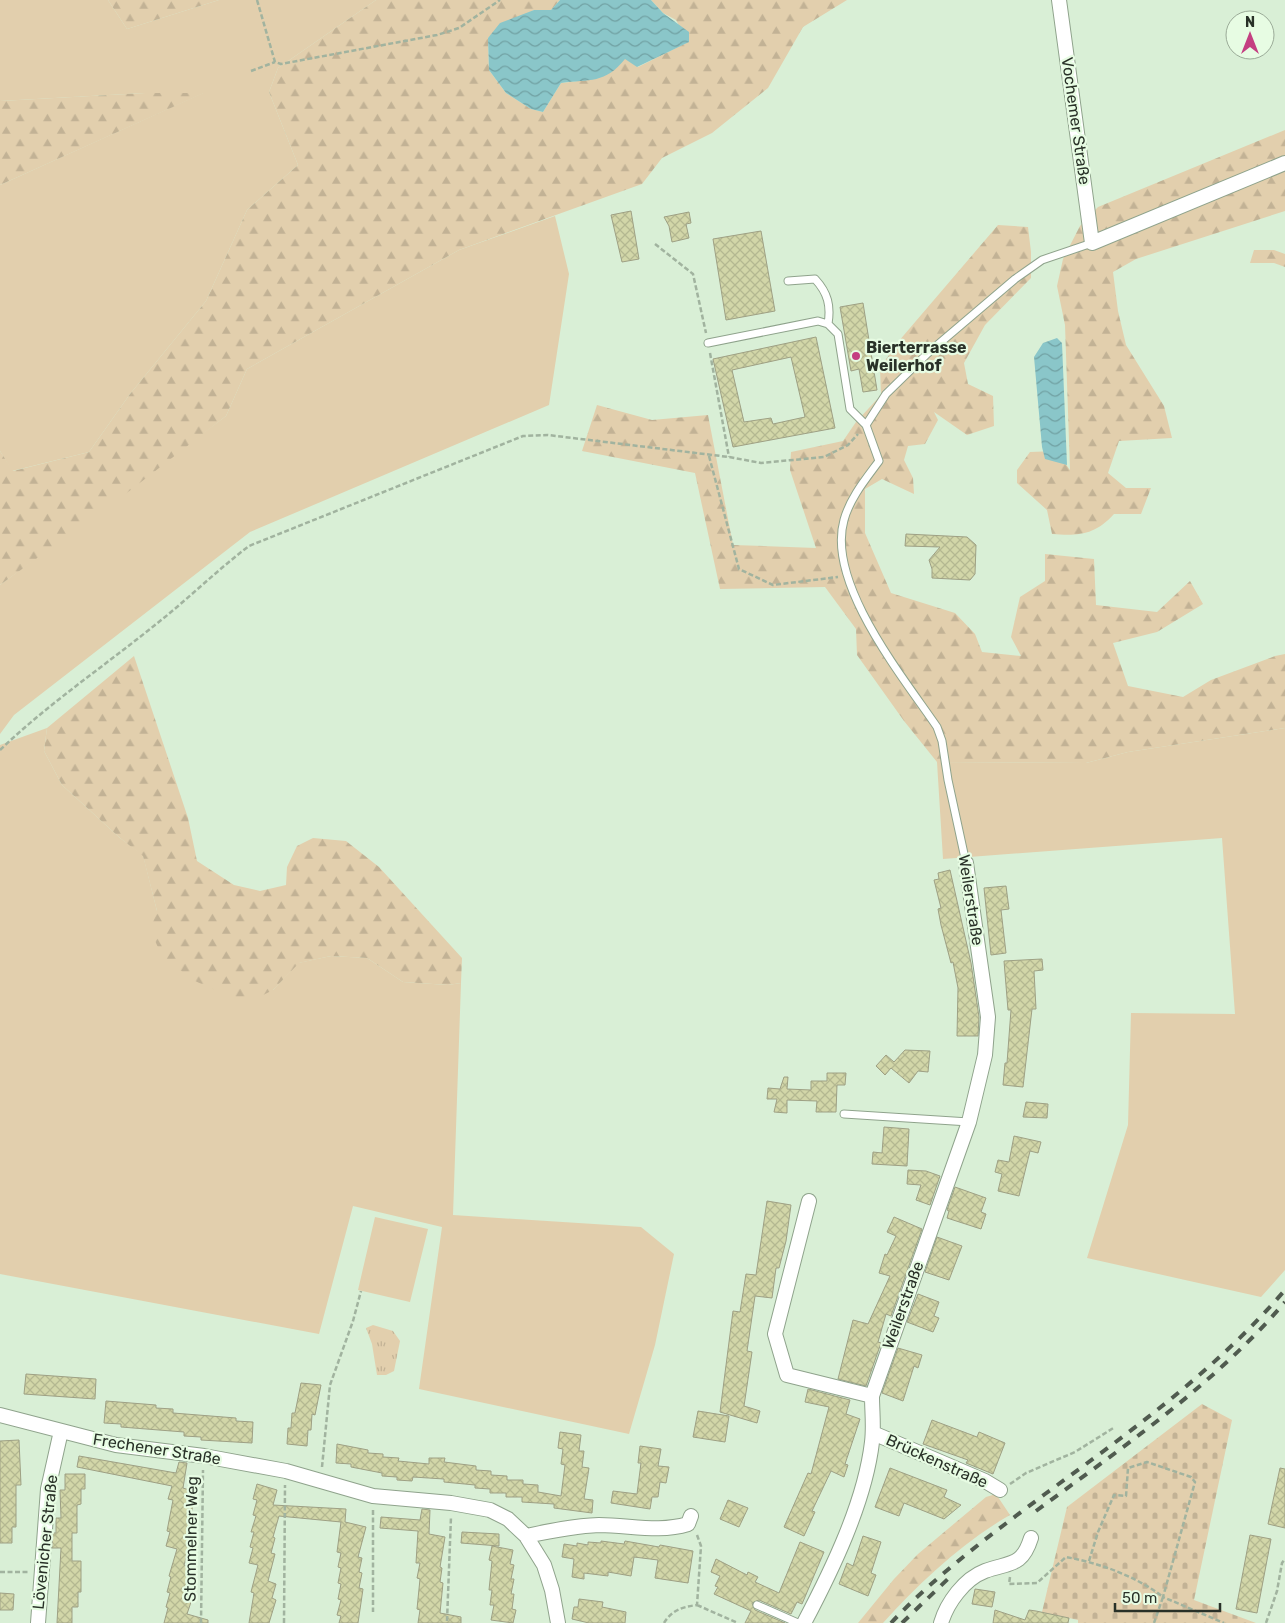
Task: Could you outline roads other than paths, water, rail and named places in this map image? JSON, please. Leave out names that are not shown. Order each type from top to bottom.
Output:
[{"type":"street","name":"Vochemer Straße","points":[[1059,0],[1092,243]]},
{"type":"street","points":[[1092,243],[1285,163]]},
{"type":"street","name":"Weilerstraße","points":[[804,1623],[821,1590],[858,1498],[873,1433],[872,1396],[968,1122],[985,1055],[988,1017],[966,864]]},
{"type":"street","points":[[809,1201],[775,1334],[787,1374],[872,1396]]},
{"type":"street","name":"Frechener Straße","points":[[0,1415],[136,1449],[204,1456],[286,1471],[373,1496],[451,1503],[490,1510],[508,1519],[526,1536],[544,1565],[552,1590],[558,1623]]},
{"type":"street","name":"Lövenicher Straße","points":[[38,1623],[40,1572],[48,1489],[61,1431]]},
{"type":"street","name":"Brückenstraße","points":[[873,1433],[985,1481],[1000,1490]]},
{"type":"street","points":[[526,1536],[574,1526],[614,1526],[661,1530],[690,1520]]},
{"type":"street","points":[[941,1623],[946,1607],[963,1586],[983,1572],[1012,1564],[1026,1553],[1031,1538]]},
{"type":"lane","points":[[708,343],[818,321],[828,324],[838,334],[850,410],[866,425],[886,394],[928,353],[1015,279],[1042,260],[1092,243]]},
{"type":"lane","points":[[788,281],[815,280],[821,286],[826,293],[830,309],[828,324]]},
{"type":"lane","name":"Weilerstraße","points":[[866,425],[879,461],[856,492],[843,521],[842,552],[847,576],[866,621],[937,727],[942,741],[948,780],[966,864]]},
{"type":"lane","points":[[844,1114],[968,1122]]},
{"type":"lane","points":[[757,1605],[798,1623]]},
{"type":"water","points":[[560,0],[651,0],[663,13],[689,32],[689,42],[637,67],[625,59],[611,73],[604,77],[561,83],[543,112],[531,109],[506,93],[489,70],[488,38],[500,23],[534,10],[551,10]]},
{"type":"water","points":[[1057,338],[1062,343],[1067,465],[1045,459],[1042,447],[1034,357],[1043,343]]},
{"type":"railway","points":[[891,1623],[965,1555],[1171,1399],[1230,1347],[1285,1290]]},
{"type":"railway","points":[[1036,1511],[1134,1439],[1198,1388],[1228,1361],[1285,1302]]},
{"type":"railway","points":[[902,1623],[952,1575]]},
{"type":"place","name":"Bierterrasse Weilerhof","points":[[856,356]]}]
